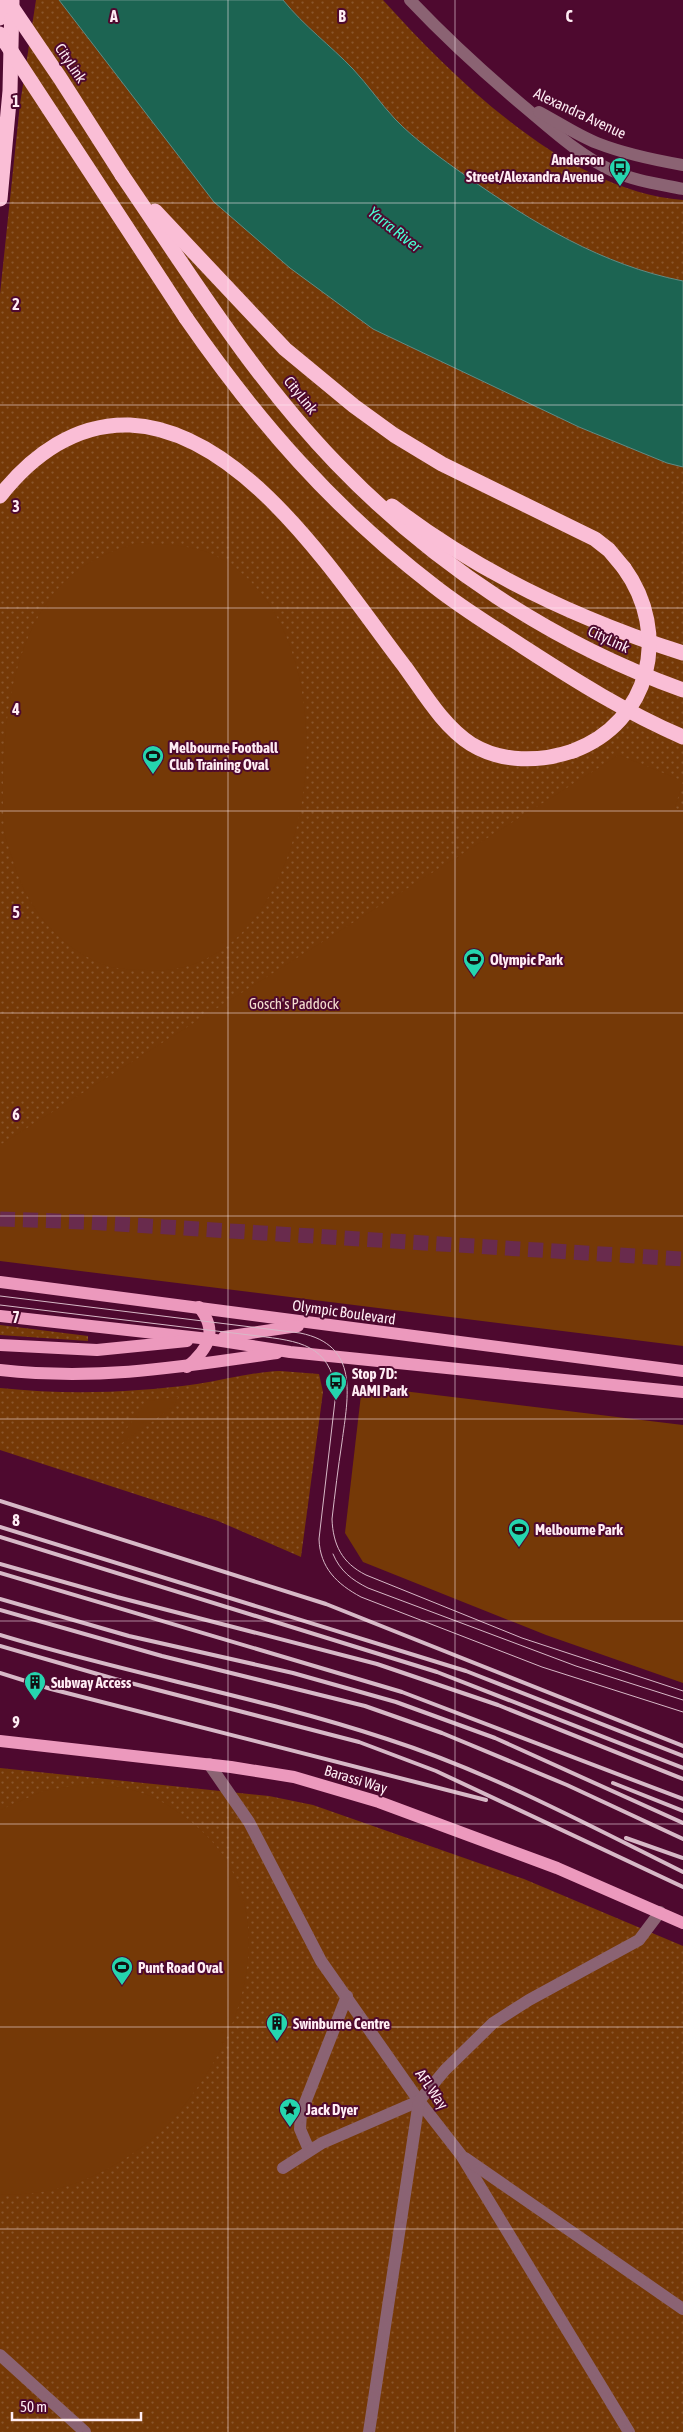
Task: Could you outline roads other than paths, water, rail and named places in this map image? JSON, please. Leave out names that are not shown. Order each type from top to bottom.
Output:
[{"type":"highway","points":[[0,18],[5,0]]},
{"type":"highway","name":"CityLink","points":[[5,0],[60,78],[122,175],[210,303],[288,408],[335,462],[405,528],[486,590],[576,643],[683,690]]},
{"type":"highway","points":[[0,198],[10,91],[12,0]]},
{"type":"highway","points":[[0,34],[230,382],[312,477],[379,540],[435,587],[556,669],[642,718],[683,737]]},
{"type":"highway","points":[[0,496],[47,449],[69,437],[91,429],[113,425],[134,425],[159,429],[188,439],[206,449],[257,487],[296,526],[434,706],[463,738],[485,750],[518,758],[548,758],[573,751],[596,740],[617,724],[633,703],[645,676],[650,646],[646,615],[635,586],[624,568],[609,550],[595,538],[469,478],[394,435],[354,406],[285,349],[122,175]]},
{"type":"highway","points":[[335,462],[395,508],[437,537],[524,588],[570,612],[683,653]]},
{"type":"main road","name":"Olympic Boulevard","points":[[0,1282],[683,1371]]},
{"type":"main road","points":[[187,1367],[202,1352],[209,1339],[210,1321],[199,1307]]},
{"type":"main road","points":[[0,1316],[209,1339],[290,1352],[683,1392]]},
{"type":"main road","points":[[0,1345],[72,1350],[116,1350],[313,1324]]},
{"type":"main road","points":[[0,1370],[94,1375],[187,1367],[290,1352]]},
{"type":"main road","name":"Barassi Way","points":[[0,1741],[209,1764],[294,1777],[379,1802],[556,1868],[683,1923]]},
{"type":"street","name":"Alexandra Avenue","points":[[410,0],[451,42],[556,134],[604,166],[639,180],[683,189]]},
{"type":"street","name":"Alexandra Avenue","points":[[521,103],[596,142],[643,158],[683,165]]},
{"type":"street","name":"AFL Way","points":[[209,1764],[249,1822],[321,1961],[419,2101],[461,2155],[629,2432]]},
{"type":"street","points":[[283,2168],[309,2150],[419,2101],[445,2070],[492,2023],[529,2000],[639,1940],[660,1912]]},
{"type":"street","points":[[309,2150],[300,2129],[301,2113],[346,1996]]},
{"type":"street","points":[[369,2432],[419,2101]]},
{"type":"street","points":[[461,2155],[683,2309]]},
{"type":"street","points":[[0,2355],[85,2432]]},
{"type":"water","name":"Yarra River","points":[[59,0],[283,0],[353,69],[403,127],[466,176],[517,210],[569,240],[624,264],[653,274],[683,281],[683,467],[667,463],[579,427],[373,329],[290,268],[214,202]]},
{"type":"tunnel","points":[[0,1219],[86,1222],[683,1259]]},
{"type":"tram line","points":[[0,1296],[300,1333],[319,1339],[333,1349],[341,1361],[346,1375],[346,1407],[332,1519],[337,1545],[340,1552],[351,1565],[366,1575],[522,1638],[683,1691]]},
{"type":"tram line","points":[[0,1305],[273,1338],[299,1343],[310,1348],[327,1364],[333,1376],[336,1392],[319,1539],[326,1567],[337,1581],[361,1597],[542,1667],[683,1712]]},
{"type":"tram line","points":[[333,1554],[347,1574],[368,1588],[576,1666],[683,1700]]},
{"type":"railway","points":[[0,1501],[326,1604],[683,1746]]},
{"type":"railway","points":[[0,1527],[466,1671],[683,1756]]},
{"type":"railway","points":[[0,1537],[437,1672],[683,1768]]},
{"type":"railway","points":[[0,1564],[117,1597],[377,1664],[498,1705],[683,1779]]},
{"type":"railway","points":[[0,1573],[402,1692],[683,1799]]},
{"type":"railway","points":[[0,1599],[129,1636],[293,1673],[396,1702],[495,1738],[683,1823]]},
{"type":"railway","points":[[0,1610],[162,1656],[365,1706],[442,1733],[567,1785],[683,1839]]},
{"type":"railway","points":[[0,1635],[339,1724],[425,1752],[537,1800],[683,1872]]},
{"type":"railway","points":[[0,1646],[115,1679],[359,1742],[436,1771],[683,1887]]},
{"type":"railway","points":[[0,1673],[51,1689],[486,1800]]},
{"type":"railway","points":[[613,1783],[683,1811]]},
{"type":"railway","points":[[626,1838],[683,1858]]},
{"type":"place","name":"Anderson Street/Alexandra Avenue","points":[[620,187]]},
{"type":"place","name":"Melbourne Football Club Training Oval","points":[[153,775]]},
{"type":"place","name":"Olympic Park","points":[[474,978]]},
{"type":"place","name":"Stop 7D: AAMI Park","points":[[336,1401]]},
{"type":"place","name":"Melbourne Park","points":[[519,1548]]},
{"type":"place","name":"Subway Access","points":[[35,1701]]},
{"type":"place","name":"Punt Road Oval","points":[[122,1986]]},
{"type":"place","name":"Swinburne Centre","points":[[277,2042]]},
{"type":"place","name":"Jack Dyer","points":[[290,2128]]},
{"type":"park label","name":"Gosch's Paddock","points":[[294,1003]]}]
